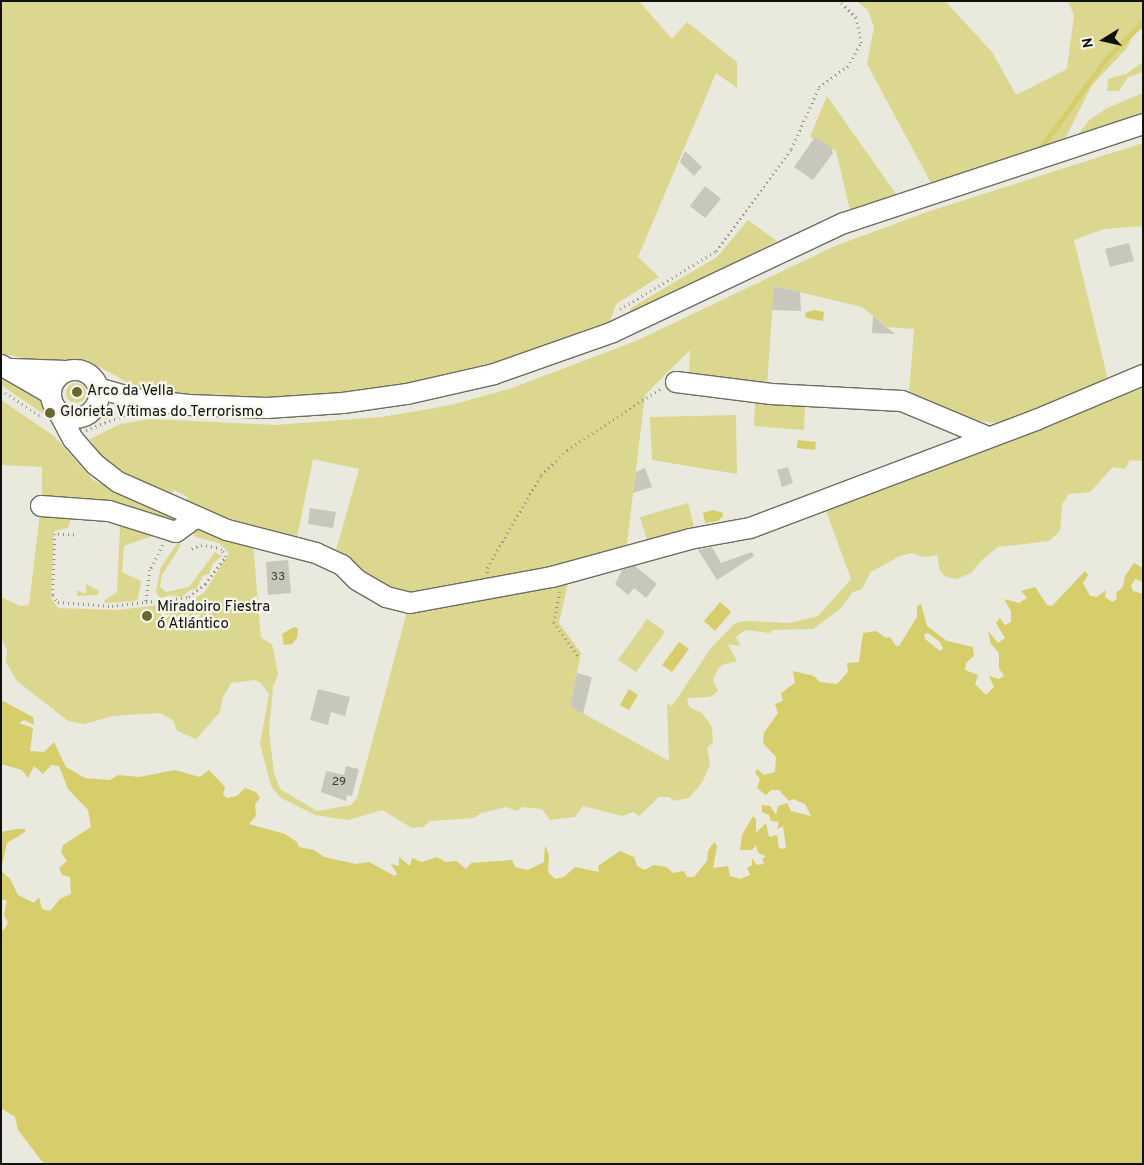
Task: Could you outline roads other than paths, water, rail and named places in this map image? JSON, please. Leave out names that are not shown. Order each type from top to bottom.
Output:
[{"type":"street","points":[[96,400],[133,406],[267,408],[352,402],[494,374],[613,332],[844,223],[1143,124]]},
{"type":"street","points":[[7,367],[66,372],[74,370],[89,374],[96,400],[78,432]]},
{"type":"street","points":[[7,367],[78,432],[96,465],[118,482],[195,518],[227,530],[316,553],[342,565],[357,580],[386,596],[410,603],[488,590],[565,573],[690,539],[750,528],[988,436],[1036,420],[1143,375]]},
{"type":"street","points":[[51,408],[55,380],[66,372]]},
{"type":"street","points":[[676,382],[771,394],[902,401],[988,436]]},
{"type":"street","points":[[51,408],[79,418],[96,400]]},
{"type":"street","points":[[41,506],[109,511],[176,532],[195,518]]},
{"type":"waterway","points":[[1042,146],[1106,59],[1143,22]]},
{"type":"place","name":"Arco da Vella","points":[[77,392]]},
{"type":"place","name":"Glorieta Vítimas do Terrorismo","points":[[50,413]]},
{"type":"place","name":"Miradoiro Fiestra ó Atlántico","points":[[147,616]]}]
